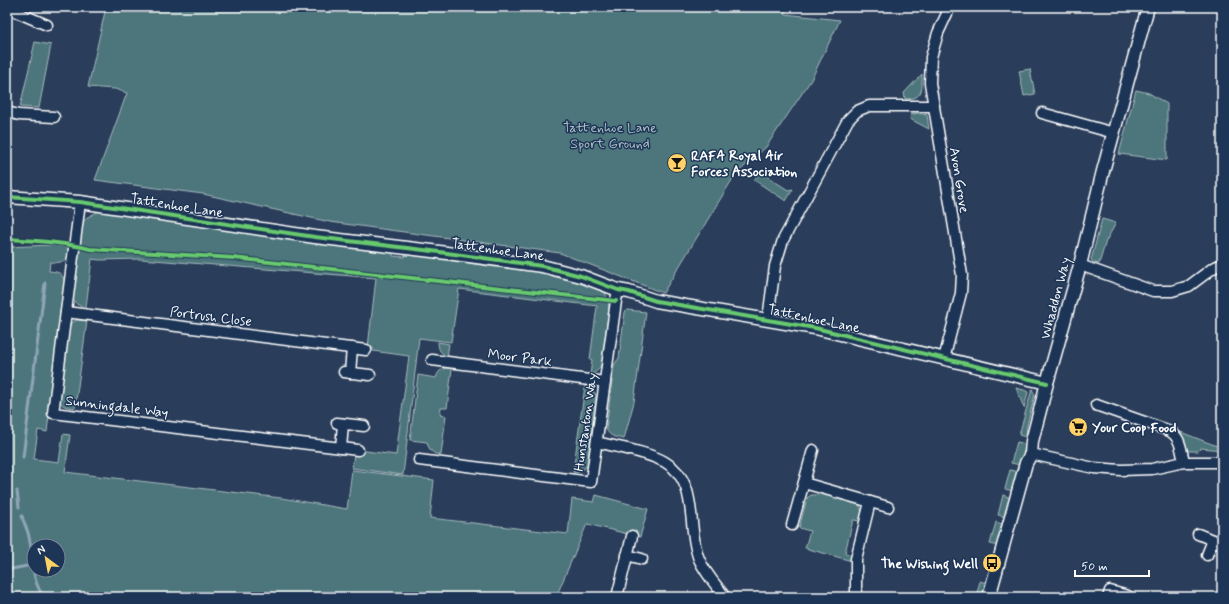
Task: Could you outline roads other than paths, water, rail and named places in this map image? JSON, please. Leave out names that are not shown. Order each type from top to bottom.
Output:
[{"type":"street","name":"Avon Grove","points":[[944,359],[961,293],[962,275],[930,83],[931,57],[938,33],[950,7]]},
{"type":"street","name":"Whaddon Way","points":[[990,597],[1026,463],[1031,454],[1032,442],[1047,383],[1080,265],[1104,168],[1148,7]]},
{"type":"street","points":[[7,8],[47,25]]},
{"type":"street","points":[[768,319],[775,266],[782,240],[848,120],[857,111],[869,106],[934,106]]},
{"type":"street","points":[[7,112],[54,117]]},
{"type":"street","points":[[1042,114],[1114,133]]},
{"type":"street","name":"Tattenhoe Lane","points":[[7,197],[80,202],[315,238],[432,251],[542,266],[581,276],[618,290],[656,301],[815,328],[1047,383]]},
{"type":"street","name":"Sunningdale Way","points":[[80,202],[53,412],[358,450]]},
{"type":"street","points":[[1080,265],[1153,291],[1172,291],[1189,286],[1213,268],[1222,264]]},
{"type":"street","name":"Hunstanton Way","points":[[419,460],[591,482],[618,290]]},
{"type":"street","name":"Portrush Close","points":[[66,312],[366,350]]},
{"type":"street","points":[[352,348],[347,373],[370,375]]},
{"type":"street","name":"Moor Park","points":[[432,360],[605,382]]},
{"type":"street","points":[[1096,405],[1176,434],[1179,440],[1184,462]]},
{"type":"street","points":[[341,448],[340,424],[364,426]]},
{"type":"street","points":[[597,442],[653,456],[665,462],[676,471],[685,483],[690,497],[693,541],[699,560],[711,580],[725,597]]},
{"type":"street","points":[[792,525],[813,450]]},
{"type":"street","points":[[1031,454],[1094,468],[1121,470],[1152,469],[1184,462],[1222,462]]},
{"type":"street","points":[[804,483],[888,507]]},
{"type":"street","points":[[856,597],[856,559],[870,502]]},
{"type":"street","points":[[1198,534],[1218,542],[1207,555]]},
{"type":"street","points":[[616,597],[632,536]]},
{"type":"street","points":[[627,555],[642,559]]},
{"type":"street","points":[[1108,597],[1110,591],[1128,596]]},
{"type":"waterway","points":[[23,457],[45,283]]},
{"type":"waterway","points":[[17,491],[19,507]]},
{"type":"waterway","points":[[22,516],[31,545],[34,576],[36,583],[44,597]]},
{"type":"waterway","points":[[7,570],[26,566]]},
{"type":"place","name":"RAFA Royal Air Forces Association","points":[[677,163]]},
{"type":"place","name":"Your Coop Food","points":[[1078,427]]},
{"type":"place","name":"The Wishing Well","points":[[992,563]]},
{"type":"park label","name":"Tattenhoe Lane Sport Ground","points":[[610,136]]}]
